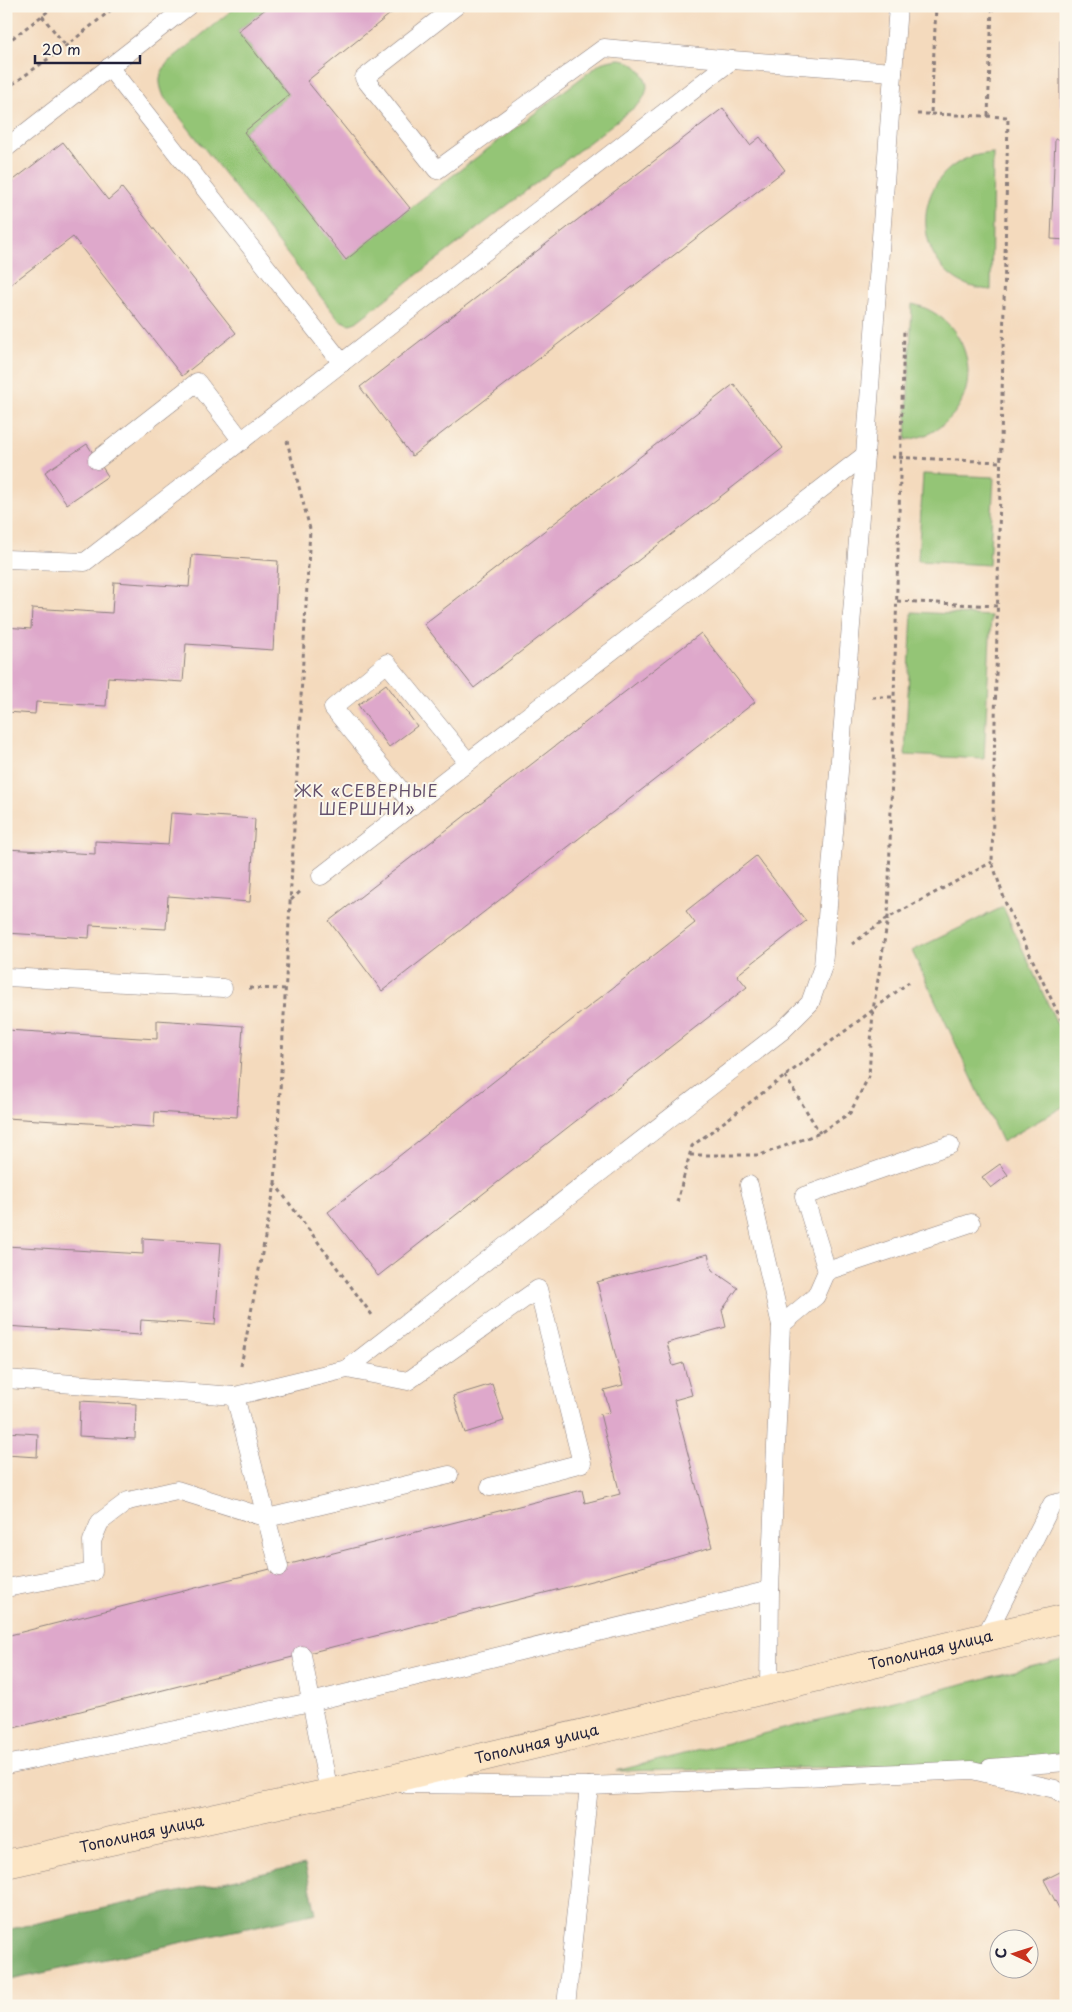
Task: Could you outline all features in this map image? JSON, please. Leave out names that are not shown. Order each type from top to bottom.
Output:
[{"type":"main road","name":"Тополиная улица","points":[[6,1864],[370,1784],[1066,1618]]},
{"type":"lane","points":[[6,148],[188,6]]},
{"type":"lane","points":[[456,6],[364,78],[437,170],[604,48],[893,72]]},
{"type":"lane","points":[[6,1379],[235,1396],[347,1369],[782,1031],[810,1002],[823,966],[865,455],[898,6]]},
{"type":"lane","points":[[6,559],[85,562],[732,60]]},
{"type":"lane","points":[[110,67],[342,363]]},
{"type":"lane","points":[[97,460],[197,382],[242,441]]},
{"type":"lane","points":[[321,876],[865,455]]},
{"type":"lane","points":[[413,805],[333,708],[387,663],[468,762]]},
{"type":"lane","points":[[6,977],[223,988]]},
{"type":"lane","points":[[781,1325],[816,1296],[827,1271],[804,1196],[950,1145]]},
{"type":"lane","points":[[749,1185],[781,1325],[770,1590],[769,1689]]},
{"type":"lane","points":[[827,1271],[970,1223]]},
{"type":"lane","points":[[347,1369],[408,1381],[538,1289],[582,1463],[490,1487]]},
{"type":"lane","points":[[235,1396],[279,1567]]},
{"type":"lane","points":[[6,1588],[93,1572],[92,1541],[100,1522],[128,1500],[177,1490],[267,1518],[449,1476]]},
{"type":"lane","points":[[985,1637],[1052,1504],[1066,1501]]},
{"type":"lane","points":[[6,1765],[311,1702],[770,1590]]},
{"type":"lane","points":[[302,1655],[329,1792]]},
{"type":"lane","points":[[370,1784],[589,1786],[972,1770],[1066,1762]]},
{"type":"lane","points":[[972,1770],[1055,1789],[1066,1796]]},
{"type":"lane","points":[[566,2006],[589,1786]]},
{"type":"path","points":[[6,43],[55,6]]},
{"type":"path","points":[[6,89],[66,46],[116,6]]},
{"type":"path","points":[[988,116],[992,6]]},
{"type":"path","points":[[42,16],[66,46]]},
{"type":"path","points":[[6,79],[13,84]]},
{"type":"path","points":[[931,114],[1008,117],[992,862],[1006,904],[1066,1030]]},
{"type":"path","points":[[235,1396],[276,1184],[310,529],[279,412]]},
{"type":"path","points":[[865,455],[1000,462]]},
{"type":"path","points":[[897,601],[997,606]]},
{"type":"path","points":[[823,966],[888,918],[992,862]]},
{"type":"path","points":[[690,1155],[760,1155],[820,1133],[850,1113],[869,1076],[873,1010],[909,982]]},
{"type":"path","points":[[223,988],[286,989]]},
{"type":"path","points":[[785,1076],[820,1133]]},
{"type":"path","points":[[276,1184],[388,1337]]},
{"type":"green space","points":[[237,6],[269,6],[238,31],[289,95],[244,132],[346,259],[601,63],[621,59],[633,64],[645,77],[646,90],[640,103],[356,322],[350,324],[339,320],[164,97],[160,79],[162,71],[168,62]]},
{"type":"green space","points":[[993,153],[991,290],[965,284],[948,273],[936,258],[928,241],[926,222],[928,203],[935,186],[947,171],[967,158]]},
{"type":"green space","points":[[912,304],[932,312],[949,325],[960,341],[967,360],[968,379],[963,398],[952,416],[932,432],[906,440]]},
{"type":"green space","points":[[923,474],[994,477],[989,565],[918,561]]},
{"type":"green space","points":[[912,612],[991,616],[984,759],[905,755]]},
{"type":"green space","points":[[1003,907],[1066,1043],[1066,1105],[1002,1142],[912,951]]},
{"type":"green space","points":[[1066,1658],[1066,1751],[1024,1764],[616,1771]]},
{"type":"green space","points":[[305,1864],[316,1913],[6,1981],[6,1930]]},
{"type":"building","points":[[269,6],[400,6],[307,81],[410,208],[346,260],[244,132],[289,95],[238,31]]},
{"type":"building","points":[[1060,41],[1066,41],[1066,108],[1060,108]]},
{"type":"building","points":[[723,108],[750,145],[760,137],[785,170],[412,456],[360,387]]},
{"type":"building","points":[[1055,139],[1066,140],[1066,240],[1051,239]]},
{"type":"building","points":[[63,142],[108,200],[122,188],[236,333],[182,376],[73,237],[6,288],[6,186]]},
{"type":"building","points":[[734,384],[783,448],[474,688],[424,624]]},
{"type":"building","points":[[87,444],[108,476],[67,504],[45,472]]},
{"type":"building","points":[[192,555],[278,561],[273,650],[186,644],[183,682],[108,677],[106,706],[36,702],[35,714],[6,712],[6,627],[31,629],[32,608],[112,613],[114,582],[189,587]]},
{"type":"building","points":[[701,633],[755,702],[382,991],[329,921]]},
{"type":"building","points":[[386,684],[417,726],[389,747],[358,705]]},
{"type":"building","points":[[171,813],[255,819],[250,902],[168,896],[166,929],[90,925],[89,938],[6,933],[6,849],[95,854],[95,841],[168,845]]},
{"type":"building","points":[[756,856],[806,921],[737,975],[747,987],[378,1276],[328,1212],[695,923],[686,911]]},
{"type":"building","points":[[157,1020],[243,1026],[237,1117],[155,1112],[154,1127],[6,1118],[6,1030],[157,1039]]},
{"type":"building","points":[[1000,1164],[1008,1175],[991,1188],[982,1177]]},
{"type":"building","points":[[143,1238],[221,1243],[215,1325],[141,1320],[140,1335],[6,1326],[6,1246],[143,1254]]},
{"type":"building","points":[[708,1254],[712,1270],[738,1288],[722,1310],[726,1327],[667,1343],[673,1366],[683,1363],[692,1395],[674,1400],[712,1547],[603,1578],[6,1730],[6,1636],[582,1490],[585,1503],[620,1494],[600,1414],[610,1412],[604,1390],[623,1385],[597,1282]]},
{"type":"building","points":[[492,1384],[504,1421],[465,1433],[453,1396]]},
{"type":"building","points":[[80,1401],[136,1404],[135,1439],[79,1436]]},
{"type":"building","points":[[6,1432],[38,1434],[37,1457],[6,1455]]},
{"type":"building","points":[[1066,1869],[1066,1910],[1061,1912],[1044,1880]]},
{"type":"district","name":"ЖК «СЕВЕРНЫЕ ШЕРШНИ»","points":[[367,800]]}]
